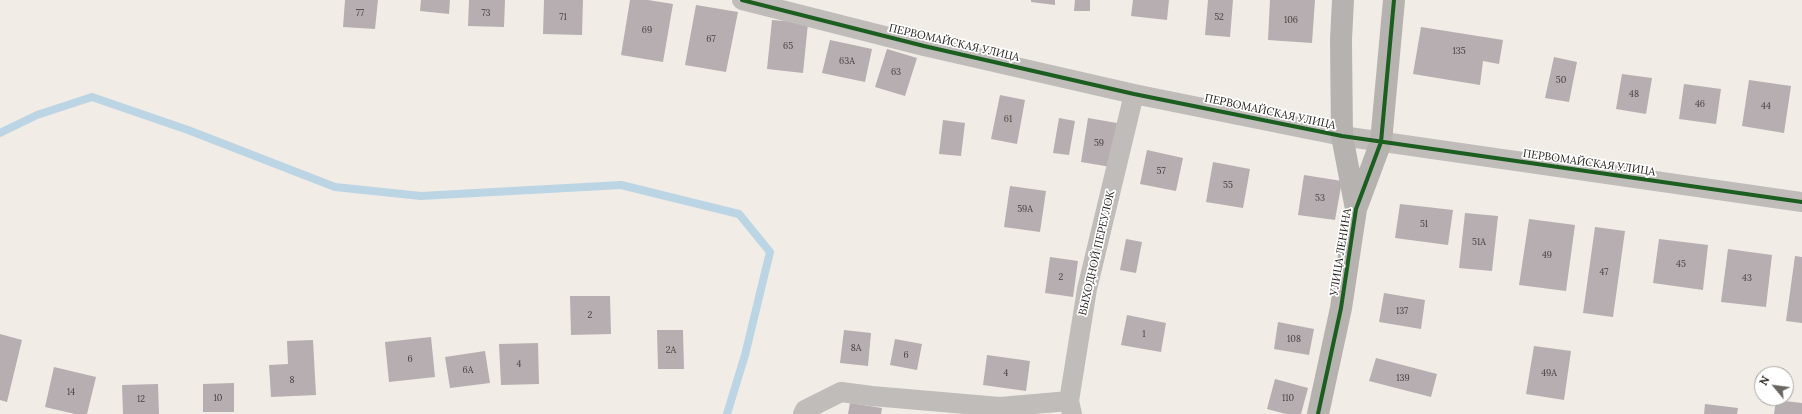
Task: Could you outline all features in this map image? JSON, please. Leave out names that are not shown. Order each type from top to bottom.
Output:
[{"type":"street","name":"ПЕРВОМАЙСКАЯ УЛИЦА","points":[[742,0],[924,46],[1134,94],[1342,136],[1802,202]]},
{"type":"street","name":"УЛИЦА ЛЕНИНА","points":[[1343,0],[1341,40],[1342,136],[1356,209]]},
{"type":"street","name":"УЛИЦА ЛЕНИНА","points":[[1318,414],[1341,308],[1356,209],[1380,142],[1394,0]]},
{"type":"street","name":"ВЫХОДНОЙ ПЕРЕУЛОК","points":[[1070,407],[1087,289],[1134,94]]},
{"type":"street","points":[[803,414],[805,410],[841,392],[1000,407],[1070,407]]},
{"type":"building","points":[[345,0],[378,0],[375,29],[343,27]]},
{"type":"building","points":[[421,0],[450,0],[449,14],[420,11]]},
{"type":"building","points":[[469,0],[505,0],[504,27],[468,26]]},
{"type":"building","points":[[544,0],[583,0],[582,35],[543,34]]},
{"type":"building","points":[[630,0],[648,0],[673,4],[663,62],[621,55]]},
{"type":"building","points":[[1031,0],[1055,0],[1055,5],[1031,2]]},
{"type":"building","points":[[1075,0],[1090,0],[1090,11],[1074,11]]},
{"type":"building","points":[[1133,0],[1169,0],[1167,20],[1131,16]]},
{"type":"building","points":[[1208,0],[1233,0],[1230,37],[1205,35]]},
{"type":"building","points":[[1270,0],[1315,0],[1312,43],[1268,40]]},
{"type":"building","points":[[696,5],[738,12],[726,72],[685,65]]},
{"type":"building","points":[[772,20],[808,23],[803,73],[767,69]]},
{"type":"building","points":[[1421,27],[1503,40],[1499,64],[1483,61],[1480,85],[1413,74]]},
{"type":"building","points":[[830,40],[872,49],[865,82],[822,73]]},
{"type":"building","points":[[887,49],[917,58],[905,96],[875,87]]},
{"type":"building","points":[[1554,57],[1577,62],[1569,102],[1545,98]]},
{"type":"building","points":[[1622,74],[1652,78],[1646,114],[1616,109]]},
{"type":"building","points":[[1749,80],[1791,86],[1784,133],[1742,126]]},
{"type":"building","points":[[1684,84],[1721,89],[1716,124],[1679,119]]},
{"type":"building","points":[[1000,95],[1025,100],[1017,144],[991,139]]},
{"type":"building","points":[[1059,118],[1075,121],[1069,155],[1053,153]]},
{"type":"building","points":[[1088,118],[1117,123],[1111,167],[1081,162]]},
{"type":"building","points":[[943,120],[965,123],[961,156],[939,154]]},
{"type":"building","points":[[1147,150],[1183,158],[1176,191],[1140,184]]},
{"type":"building","points":[[1213,162],[1250,169],[1243,208],[1206,202]]},
{"type":"building","points":[[1304,175],[1342,181],[1335,220],[1298,215]]},
{"type":"building","points":[[1010,186],[1046,191],[1040,232],[1004,227]]},
{"type":"building","points":[[1400,204],[1453,210],[1448,245],[1395,238]]},
{"type":"building","points":[[1465,213],[1498,216],[1492,271],[1459,268]]},
{"type":"building","points":[[1529,219],[1575,225],[1566,291],[1519,285]]},
{"type":"building","points":[[1595,227],[1625,231],[1613,317],[1583,313]]},
{"type":"building","points":[[1126,239],[1142,242],[1136,273],[1120,270]]},
{"type":"building","points":[[1659,239],[1708,245],[1703,290],[1653,283]]},
{"type":"building","points":[[1728,249],[1772,255],[1766,307],[1721,302]]},
{"type":"building","points":[[1795,256],[1802,257],[1802,323],[1786,321]]},
{"type":"building","points":[[1050,257],[1078,261],[1073,297],[1045,293]]},
{"type":"building","points":[[1384,293],[1425,300],[1421,329],[1379,322]]},
{"type":"building","points":[[570,296],[610,296],[611,334],[571,335]]},
{"type":"building","points":[[1127,315],[1166,323],[1161,352],[1121,345]]},
{"type":"building","points":[[1278,322],[1314,329],[1309,355],[1274,349]]},
{"type":"building","points":[[657,330],[683,330],[684,369],[658,369]]},
{"type":"building","points":[[844,330],[871,333],[868,366],[840,363]]},
{"type":"building","points":[[0,334],[22,340],[7,402],[0,400]]},
{"type":"building","points":[[431,337],[435,377],[389,382],[385,342]]},
{"type":"building","points":[[895,339],[922,344],[917,370],[890,365]]},
{"type":"building","points":[[313,340],[316,395],[271,397],[269,365],[288,364],[287,341]]},
{"type":"building","points":[[538,343],[539,384],[501,385],[499,344]]},
{"type":"building","points":[[1534,346],[1571,351],[1564,400],[1526,394]]},
{"type":"building","points":[[485,351],[490,383],[450,388],[445,357]]},
{"type":"building","points":[[987,355],[1030,361],[1026,391],[983,385]]},
{"type":"building","points":[[1376,358],[1437,374],[1431,397],[1369,381]]},
{"type":"building","points":[[54,367],[96,377],[87,414],[75,414],[45,407]]},
{"type":"building","points":[[1275,379],[1308,388],[1301,414],[1286,414],[1267,409]]},
{"type":"building","points":[[234,383],[234,412],[203,412],[203,384]]},
{"type":"building","points":[[158,384],[159,414],[123,414],[122,385]]},
{"type":"building","points":[[1794,402],[1802,403],[1802,414],[1774,414],[1775,406],[1794,406]]},
{"type":"building","points":[[850,403],[882,408],[881,414],[848,414]]},
{"type":"building","points":[[1705,404],[1738,408],[1737,414],[1704,414]]},
{"type":"waterway","points":[[0,133],[37,115],[92,97],[188,130],[335,187],[421,196],[621,185],[739,214],[770,252],[745,355],[727,414]]},
{"type":"cycle path","points":[[742,0],[924,46],[1134,94],[1342,136],[1802,202]]},
{"type":"cycle path","points":[[1318,414],[1341,308],[1356,209],[1381,142],[1394,0]]}]
